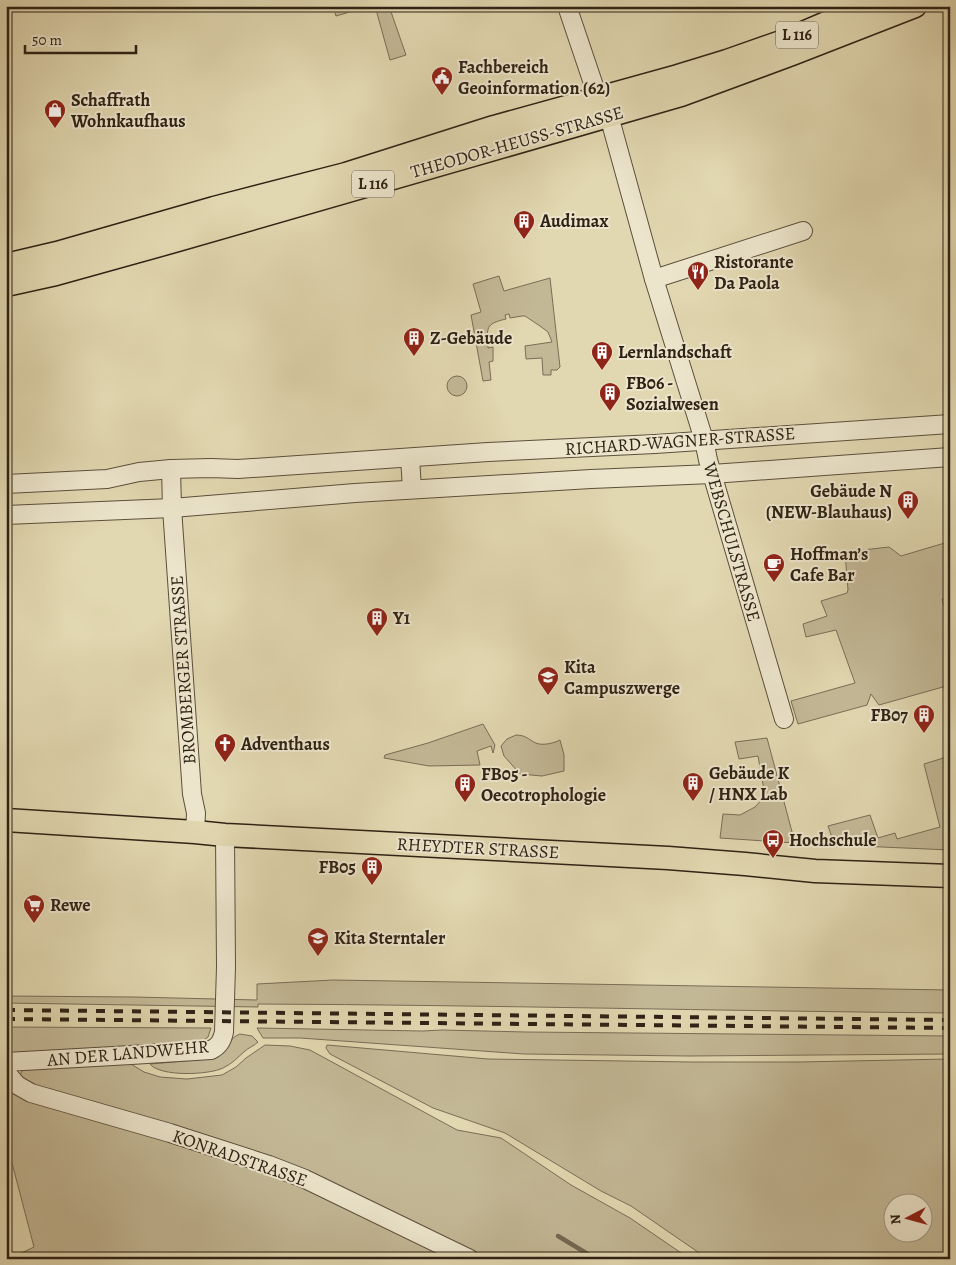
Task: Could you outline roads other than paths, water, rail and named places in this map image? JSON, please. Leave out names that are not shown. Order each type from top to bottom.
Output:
[{"type":"main road","name":"L 116","points":[[732,68],[784,40],[866,6]]},
{"type":"main road","name":"L 116","points":[[732,68],[915,6]]},
{"type":"main road","name":"THEODOR-HEUSS-STRASSE","points":[[6,285],[56,274],[187,238],[605,113],[732,68]]},
{"type":"main road","name":"THEODOR-HEUSS-STRASSE","points":[[6,265],[57,253],[214,208],[346,174],[494,127],[605,113]]},
{"type":"main road","name":"RHEYDTER STRASSE","points":[[6,820],[195,832],[225,836],[658,858],[815,871],[950,876]]},
{"type":"street","name":"WEBSCHULSTRASSE","points":[[566,6],[605,113],[704,440],[712,474],[784,719]]},
{"type":"street","points":[[654,279],[804,231]]},
{"type":"street","name":"RICHARD-WAGNER-STRASSE","points":[[6,484],[107,479],[139,472],[171,469],[238,469],[950,424]]},
{"type":"street","points":[[410,458],[412,489]]},
{"type":"street","name":"RICHARD-WAGNER-STRASSE","points":[[6,515],[172,508],[412,489],[591,478],[712,474],[950,458]]},
{"type":"street","points":[[171,469],[172,508]]},
{"type":"street","name":"BROMBERGER STRASSE","points":[[172,508],[192,784],[196,813],[195,832]]},
{"type":"street","name":"AN DER LANDWEHR","points":[[6,1062],[131,1056],[211,1050],[216,1047],[221,1041],[224,1032],[226,967],[225,836]]},
{"type":"street","name":"KONRADSTRASSE","points":[[6,1072],[18,1085],[31,1093],[170,1133],[270,1165],[305,1179],[470,1259]]},
{"type":"waterway","points":[[558,1236],[596,1259]]},
{"type":"railway","points":[[6,1010],[950,1020]]},
{"type":"railway","points":[[6,1019],[950,1028]]},
{"type":"place","name":"Fachbereich Geoinformation (62)","points":[[442,96]]},
{"type":"place","name":"Schaffrath Wohnkaufhaus","points":[[55,129]]},
{"type":"place","name":"Audimax","points":[[524,240]]},
{"type":"place","name":"Ristorante Da Paola","points":[[698,291]]},
{"type":"place","name":"Z-Gebäude","points":[[414,357]]},
{"type":"place","name":"Lernlandschaft","points":[[602,371]]},
{"type":"place","name":"FB06 - Sozialwesen","points":[[610,412]]},
{"type":"place","name":"Gebäude N (NEW-Blauhaus)","points":[[908,520]]},
{"type":"place","name":"Hoffman’s Cafe Bar","points":[[774,583]]},
{"type":"place","name":"Y1","points":[[377,637]]},
{"type":"place","name":"Kita Campuszwerge","points":[[548,696]]},
{"type":"place","name":"FB07","points":[[924,734]]},
{"type":"place","name":"Adventhaus","points":[[225,763]]},
{"type":"place","name":"Gebäude K / HNX Lab","points":[[693,802]]},
{"type":"place","name":"FB05 - Oecotrophologie","points":[[465,803]]},
{"type":"place","name":"Hochschule","points":[[773,859]]},
{"type":"place","name":"FB05","points":[[372,886]]},
{"type":"place","name":"Rewe","points":[[34,924]]},
{"type":"place","name":"Kita Sterntaler","points":[[318,957]]}]
